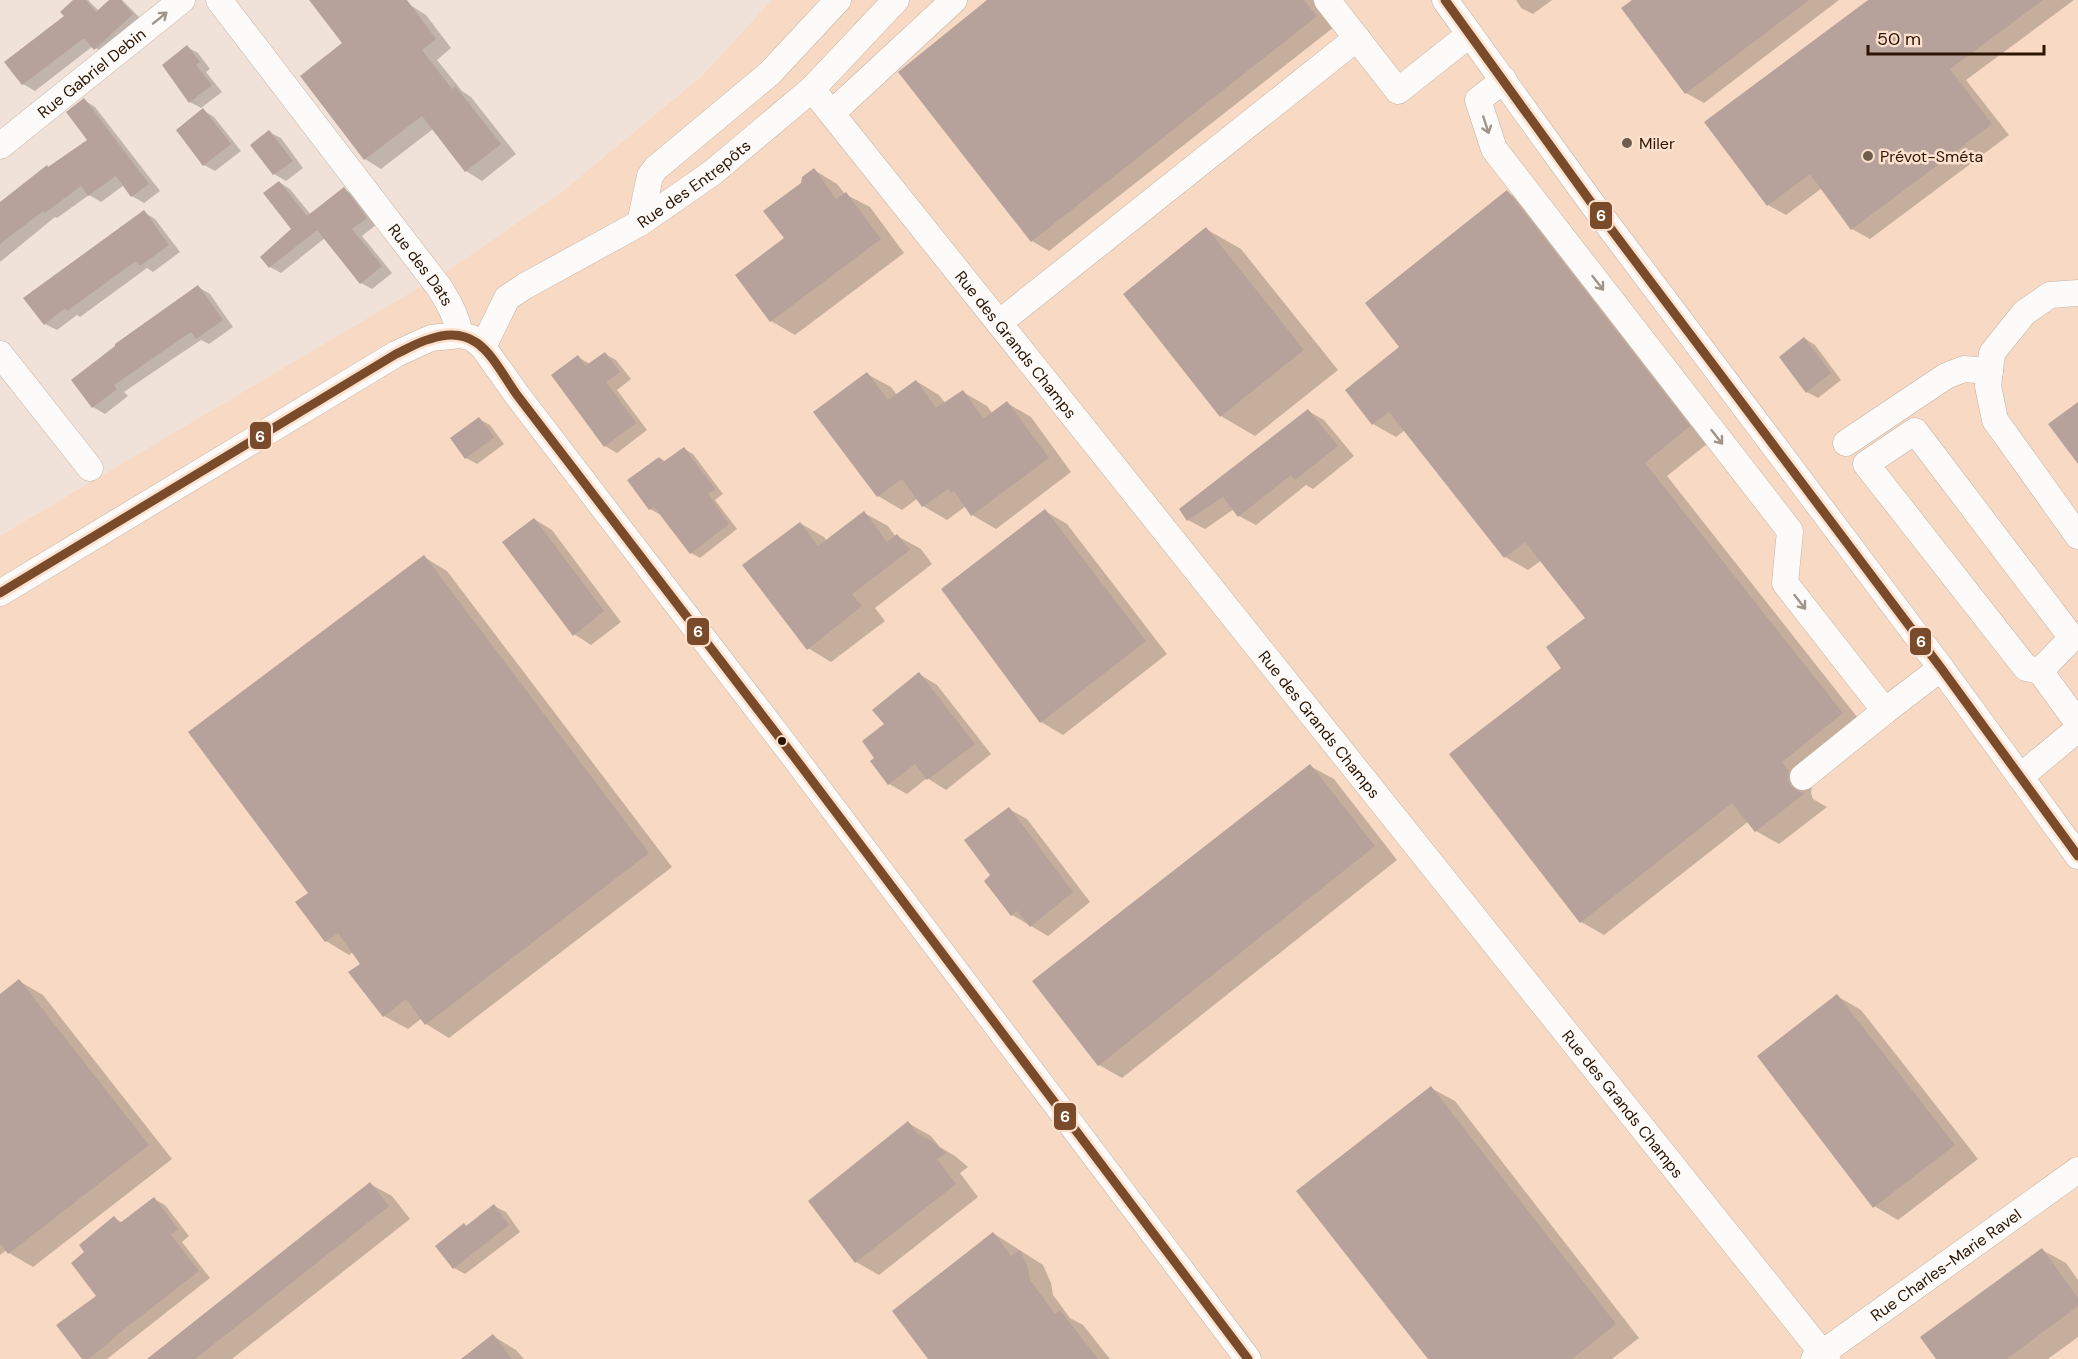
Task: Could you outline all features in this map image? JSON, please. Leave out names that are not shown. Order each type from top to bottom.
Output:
[{"type":"street","name":"Rue Gabriel Debin","points":[[0,146],[182,0]]},
{"type":"street","name":"Rue des Dats","points":[[219,0],[439,287],[457,321],[460,335]]},
{"type":"street","points":[[640,223],[650,176],[656,168],[770,73],[838,0]]},
{"type":"street","name":"Rue des Entrepôts","points":[[483,347],[507,298],[640,223],[712,173],[812,89],[896,0]]},
{"type":"street","points":[[832,113],[954,0]]},
{"type":"street","points":[[1327,0],[1398,91],[1470,34]]},
{"type":"street","points":[[1445,0],[1593,205],[1941,668],[2078,856]]},
{"type":"street","points":[[999,323],[1357,38]]},
{"type":"street","points":[[1504,80],[1478,100],[1494,149],[1790,531],[1785,583],[1885,711]]},
{"type":"street","name":"Rue des Grands Champs","points":[[812,89],[1821,1357]]},
{"type":"street","points":[[2078,293],[2050,295],[2024,312],[1992,353],[1988,386],[1995,420],[2078,536]]},
{"type":"street","points":[[0,593],[396,354],[431,338],[460,335],[472,338],[483,347],[524,405],[802,768],[1248,1359]]},
{"type":"street","points":[[0,354],[90,468]]},
{"type":"street","points":[[1846,443],[1946,376],[1964,369],[1990,371]]},
{"type":"street","points":[[2040,671],[2072,638],[1915,431],[1866,464],[2026,668],[2040,671],[2078,723]]},
{"type":"street","points":[[1803,777],[1941,668]]},
{"type":"street","points":[[2020,777],[2078,729]]},
{"type":"street","name":"Rue Charles-Marie Ravel","points":[[1821,1357],[2078,1170]]},
{"type":"shaded area","points":[[772,0],[2078,0],[2078,1359],[0,1359],[0,536],[449,270],[562,192],[702,76]]},
{"type":"building","points":[[73,0],[86,0],[96,12],[109,0],[121,0],[133,14],[94,50],[84,38],[22,85],[4,62],[64,16],[60,12]]},
{"type":"building","points":[[309,0],[407,0],[436,39],[422,50],[452,89],[455,86],[501,144],[465,172],[422,116],[364,160],[300,76],[342,43]]},
{"type":"building","points":[[987,0],[1304,0],[1317,16],[1031,242],[898,72]]},
{"type":"building","points":[[1632,0],[1809,0],[1685,94],[1621,8]]},
{"type":"building","points":[[1868,0],[2043,0],[1950,69],[1992,124],[1851,230],[1810,174],[1767,206],[1704,122]]},
{"type":"building","points":[[187,45],[200,62],[196,65],[212,85],[189,103],[162,65]]},
{"type":"building","points":[[84,98],[149,184],[131,197],[116,176],[88,196],[81,186],[0,244],[0,202],[47,165],[48,167],[87,140],[66,112]]},
{"type":"building","points":[[203,108],[231,144],[203,166],[176,130]]},
{"type":"building","points":[[269,130],[293,161],[273,175],[250,145]]},
{"type":"building","points":[[814,168],[836,199],[846,192],[881,239],[770,322],[735,275],[784,238],[763,211],[801,183],[802,177]]},
{"type":"building","points":[[279,181],[307,216],[344,187],[367,218],[352,229],[382,266],[360,284],[317,230],[269,268],[260,257],[291,229],[263,193]]},
{"type":"building","points":[[1507,190],[1690,426],[1645,463],[1843,713],[1782,762],[1789,771],[1788,779],[1791,786],[1805,793],[1755,832],[1732,803],[1580,923],[1449,754],[1561,668],[1546,647],[1585,618],[1525,542],[1504,558],[1389,412],[1372,425],[1345,390],[1399,347],[1365,303]]},
{"type":"building","points":[[144,210],[169,245],[140,266],[136,261],[67,311],[65,308],[44,325],[23,298]]},
{"type":"building","points":[[1206,227],[1304,350],[1220,417],[1123,294]]},
{"type":"building","points":[[198,285],[223,320],[196,339],[191,332],[114,385],[117,389],[92,408],[71,380],[115,344]]},
{"type":"building","points":[[1804,337],[1831,373],[1806,393],[1779,357]]},
{"type":"building","points":[[605,352],[620,372],[606,382],[636,423],[604,447],[551,375],[578,355],[585,366]]},
{"type":"building","points":[[867,372],[888,400],[916,380],[936,408],[963,390],[983,419],[1007,401],[1049,458],[971,516],[954,491],[951,493],[948,489],[922,507],[902,479],[877,497],[813,412]]},
{"type":"building","points":[[2078,402],[2078,464],[2048,424]]},
{"type":"building","points":[[1308,409],[1338,446],[1295,480],[1291,475],[1238,517],[1223,497],[1187,521],[1179,509]]},
{"type":"building","points":[[479,417],[494,437],[465,459],[450,438]]},
{"type":"building","points":[[684,447],[715,489],[708,494],[729,524],[690,554],[654,507],[649,510],[627,480],[659,457],[663,462]]},
{"type":"building","points":[[1045,509],[1146,641],[1040,723],[941,589]]},
{"type":"building","points":[[864,511],[887,542],[897,534],[910,550],[852,594],[862,606],[807,650],[742,565],[800,522],[818,546]]},
{"type":"building","points":[[534,518],[604,611],[573,636],[502,542]]},
{"type":"building","points":[[424,555],[649,853],[425,1025],[406,999],[383,1017],[348,972],[360,964],[338,933],[325,942],[295,902],[308,893],[188,732]]},
{"type":"building","points":[[919,672],[975,744],[927,780],[915,764],[888,785],[870,761],[874,758],[862,741],[884,724],[872,710]]},
{"type":"building","points":[[1310,764],[1375,846],[1098,1066],[1032,981]]},
{"type":"building","points":[[1009,807],[1073,892],[1030,927],[1017,911],[1011,916],[984,881],[990,875],[964,840]]},
{"type":"building","points":[[19,979],[149,1145],[8,1254],[0,1243],[0,994]]},
{"type":"building","points":[[1837,994],[1955,1145],[1873,1208],[1757,1056]]},
{"type":"building","points":[[1431,1086],[1616,1324],[1572,1359],[1428,1359],[1296,1191]]},
{"type":"building","points":[[908,1121],[918,1134],[932,1141],[946,1153],[937,1159],[956,1184],[855,1263],[808,1201]]},
{"type":"building","points":[[370,1182],[389,1206],[195,1359],[147,1359]]},
{"type":"building","points":[[154,1197],[178,1229],[171,1235],[199,1271],[104,1347],[88,1359],[82,1359],[56,1325],[96,1296],[71,1263],[84,1252],[79,1245],[114,1216],[120,1223]]},
{"type":"building","points":[[494,1204],[509,1225],[453,1269],[435,1246],[464,1223],[466,1226]]},
{"type":"building","points":[[993,1232],[1011,1256],[1020,1250],[1028,1268],[1030,1280],[1055,1314],[1060,1310],[1098,1359],[928,1359],[892,1311]]},
{"type":"building","points":[[2042,1248],[2078,1298],[2078,1306],[2007,1359],[1936,1359],[1920,1337]]},
{"type":"building","points":[[493,1334],[512,1359],[461,1359]]},
{"type":"transit line","name":"6","points":[[1445,0],[1593,205],[1941,668],[2078,856]]},
{"type":"transit line","name":"6","points":[[0,593],[396,354],[421,342],[447,335],[473,340],[492,358],[517,395],[795,758],[1248,1359]]},
{"type":"place","name":"Miler","points":[[1627,143]]},
{"type":"place","name":"Prévot-Sméta","points":[[1868,156]]}]
